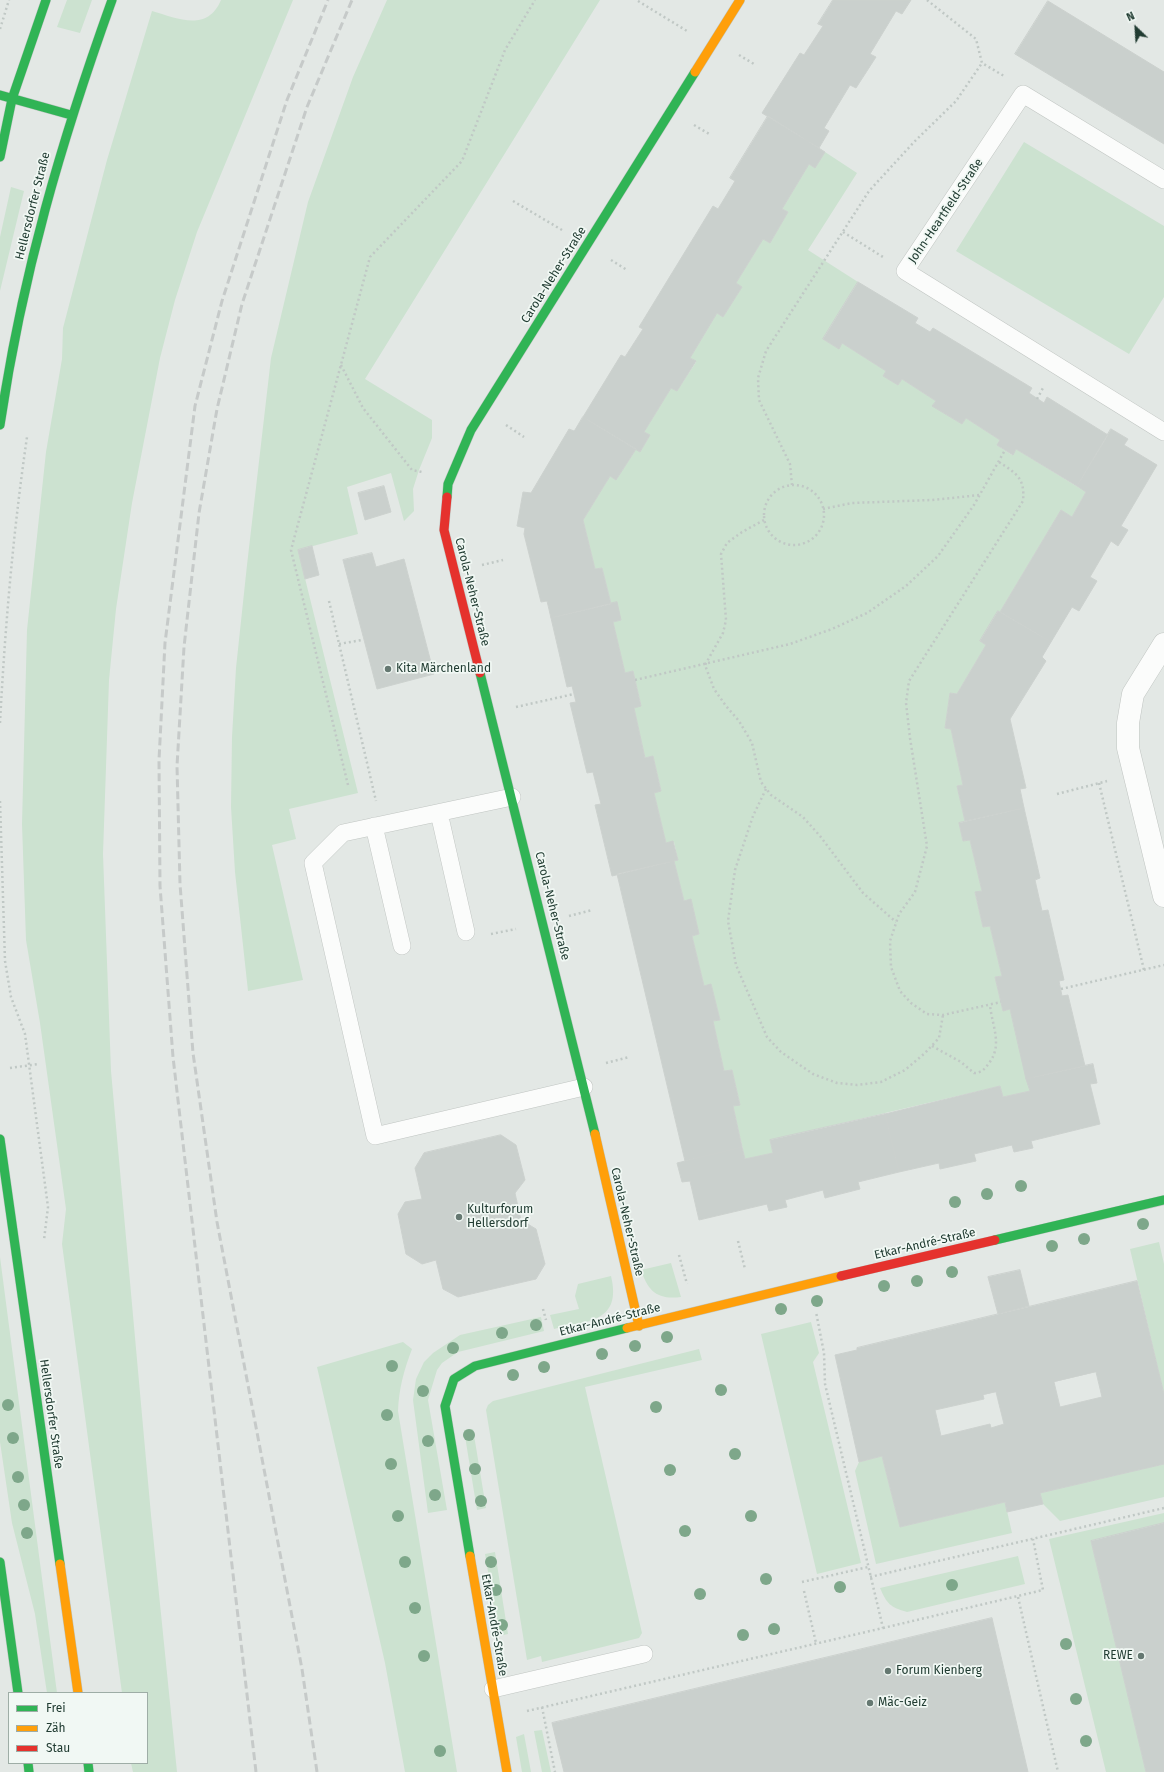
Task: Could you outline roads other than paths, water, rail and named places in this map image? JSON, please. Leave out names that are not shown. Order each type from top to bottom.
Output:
[{"type":"street","points":[[0,157],[12,99],[34,31],[46,0]]},
{"type":"street","name":"Hellersdorfer Straße","points":[[0,425],[5,385],[19,312],[52,180],[71,114],[112,0]]},
{"type":"street","name":"Carola-Neher-Straße","points":[[639,1326],[584,1087],[444,530],[448,484],[471,430],[740,0]]},
{"type":"street","points":[[0,95],[71,114]]},
{"type":"street","points":[[1164,644],[1133,694],[1128,723],[1128,748],[1164,896]]},
{"type":"street","name":"Hellersdorfer Straße","points":[[0,1139],[78,1692]]},
{"type":"street","name":"Etkar-André-Straße","points":[[507,1772],[445,1406],[454,1379],[475,1366],[1164,1200]]},
{"type":"street","points":[[0,1562],[18,1692]]},
{"type":"lane","name":"John-Heartfield-Straße","points":[[1164,180],[1023,94],[905,271],[1164,432]]},
{"type":"lane","points":[[512,797],[343,833],[313,863],[375,1136],[584,1087]]},
{"type":"lane","points":[[439,813],[466,932]]},
{"type":"lane","points":[[374,826],[402,946]]},
{"type":"lane","points":[[493,1689],[644,1654]]},
{"type":"railway","points":[[256,1772],[173,1057],[160,886],[159,760],[165,643],[195,406],[222,301],[287,100],[328,0]]},
{"type":"railway","points":[[317,1772],[302,1669],[217,1222],[193,1053],[180,884],[177,766],[184,647],[199,513],[217,409],[242,304],[307,107],[352,0]]},
{"type":"place","name":"Kita Märchenland","points":[[388,669]]},
{"type":"place","name":"Kulturforum Hellersdorf","points":[[459,1217]]},
{"type":"place","name":"REWE","points":[[1141,1656]]},
{"type":"place","name":"Forum Kienberg","points":[[888,1671]]},
{"type":"place","name":"Mäc-Geiz","points":[[870,1703]]}]
